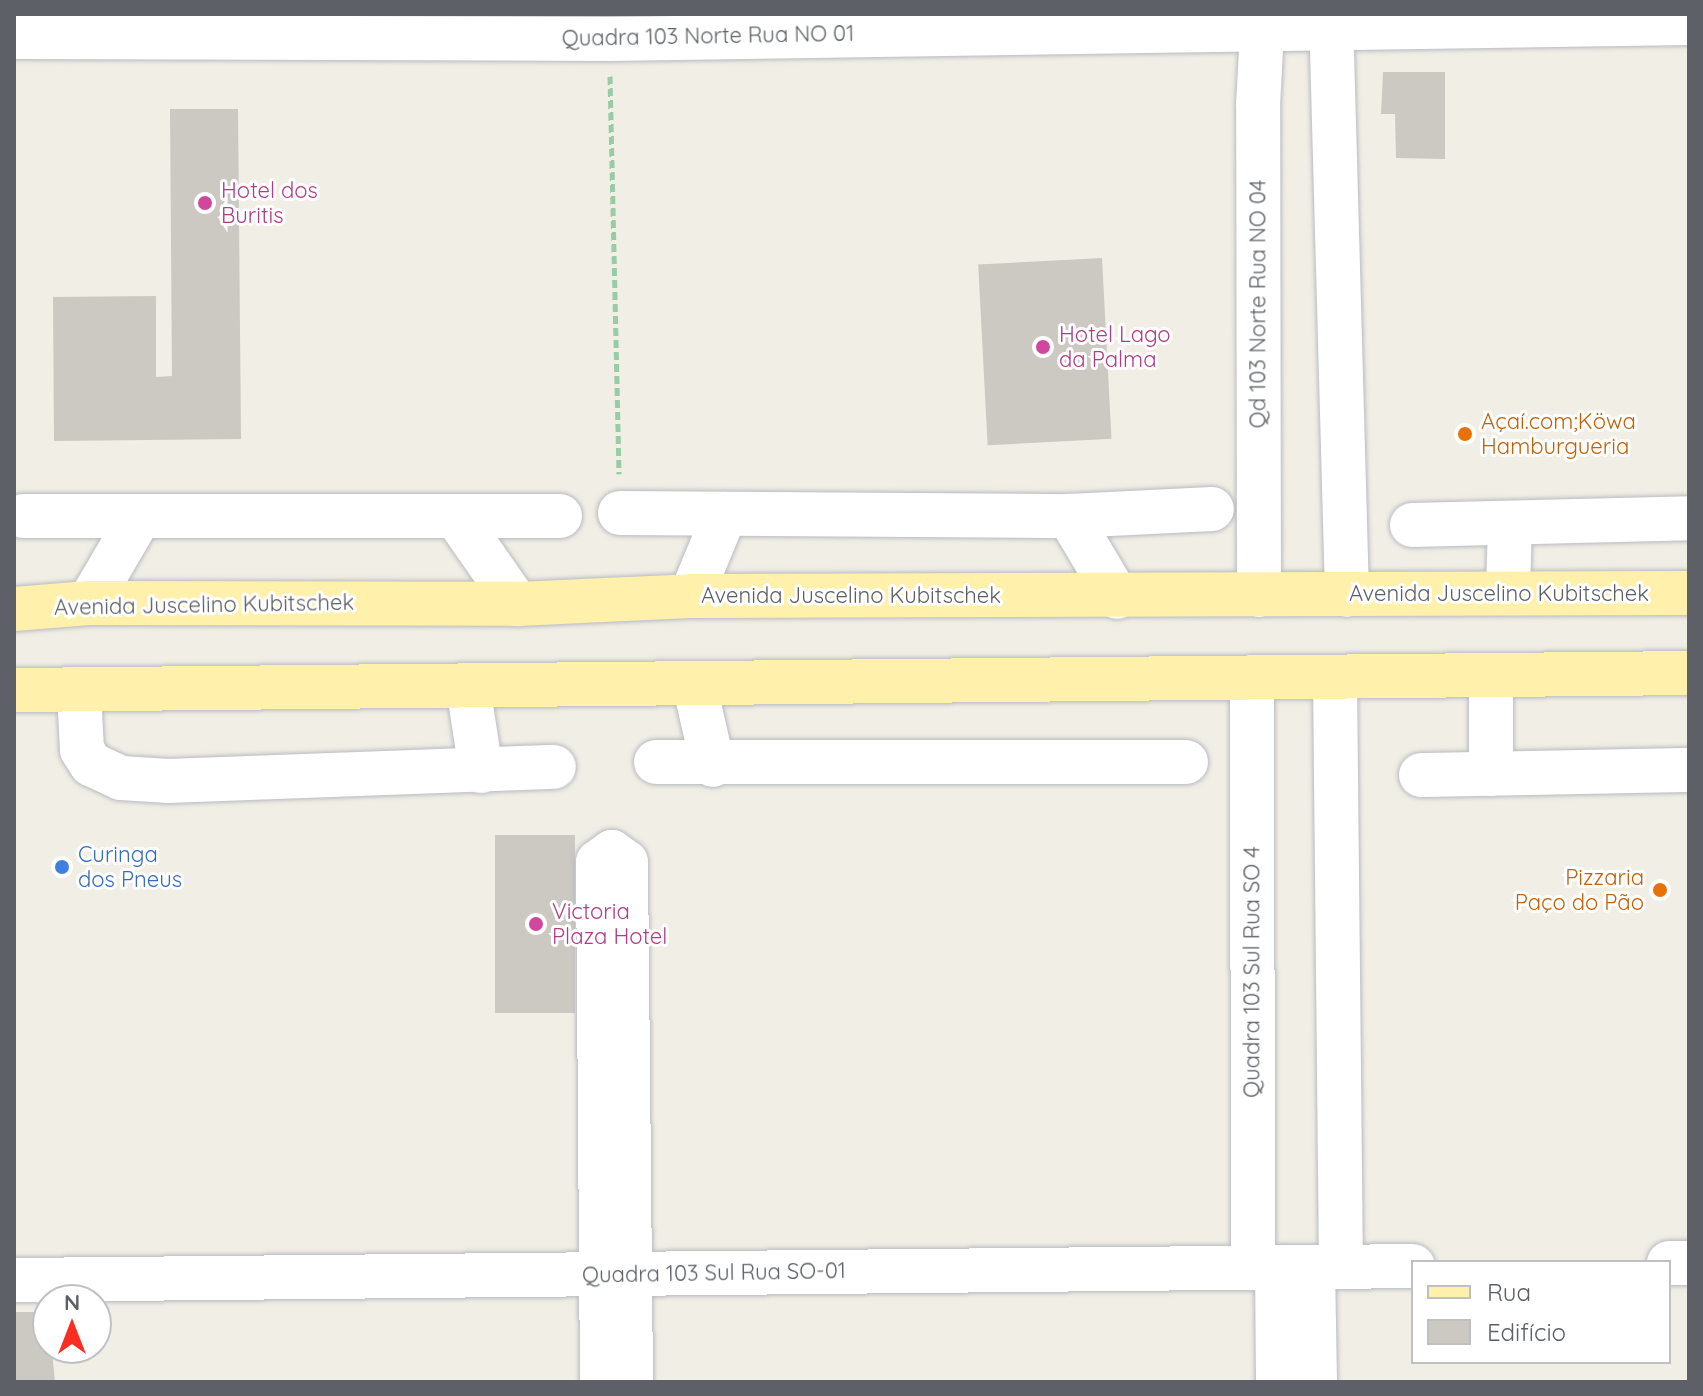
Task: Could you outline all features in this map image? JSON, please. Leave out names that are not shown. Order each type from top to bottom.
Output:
[{"type":"main road","name":"Avenida Juscelino Kubitschek","points":[[14,609],[89,603],[517,604],[691,596],[1689,593]]},
{"type":"main road","points":[[14,690],[1689,673]]},
{"type":"street","name":"Quadra 103 Norte Rua NO 01","points":[[14,37],[1263,21],[1689,23]]},
{"type":"street","name":"Qd 103 Norte Rua NO 04","points":[[1259,595],[1263,21]]},
{"type":"street","points":[[1331,21],[1347,595]]},
{"type":"street","points":[[620,513],[1069,516],[1212,509]]},
{"type":"street","points":[[691,596],[725,514]]},
{"type":"street","points":[[23,516],[560,516]]},
{"type":"street","points":[[89,603],[140,516]]},
{"type":"street","points":[[1069,516],[1117,597]]},
{"type":"street","points":[[457,518],[517,604]]},
{"type":"street","points":[[1412,525],[1689,518]]},
{"type":"street","points":[[1508,593],[1510,523]]},
{"type":"street","points":[[1491,676],[1491,774]]},
{"type":"street","name":"Quadra 103 Sul Rua SO 4","points":[[1252,677],[1296,1267],[1315,1382]]},
{"type":"street","name":"Quadra 103 Sul Rua SO 4","points":[[1278,1382],[1296,1267],[1335,677]]},
{"type":"street","points":[[694,683],[713,765]]},
{"type":"street","points":[[468,686],[481,771]]},
{"type":"street","points":[[79,691],[82,750],[91,764],[121,778],[554,767]]},
{"type":"street","points":[[656,762],[713,765],[1186,762]]},
{"type":"street","points":[[1421,775],[1689,770]]},
{"type":"street","points":[[602,1382],[616,1274],[626,862],[612,852],[598,862],[616,1274],[631,1382]]},
{"type":"street","name":"Quadra 103 Sul Rua SO-01","points":[[14,1280],[1411,1266]]},
{"type":"path","points":[[608,27],[620,513]]},
{"type":"building","points":[[1383,72],[1445,72],[1445,159],[1396,158],[1395,114],[1381,114]]},
{"type":"building","name":"Hotel dos Buritis","points":[[170,109],[238,109],[241,439],[54,441],[53,297],[156,296],[156,377],[172,376]]},
{"type":"building","name":"Hotel Lago da Palma","points":[[1102,258],[1111,439],[988,445],[978,264]]},
{"type":"building","name":"Victoria Plaza Hotel","points":[[495,835],[575,835],[575,1013],[495,1013]]},
{"type":"building","points":[[14,1312],[32,1312],[32,1364],[53,1364],[55,1382],[14,1382]]},
{"type":"place","name":"Hotel dos Buritis","points":[[205,203]]},
{"type":"place","name":"Hotel Lago da Palma","points":[[1043,347]]},
{"type":"place","name":"Açaí.com;Köwa Hamburgueria","points":[[1465,434]]},
{"type":"place","name":"Curinga dos Pneus","points":[[62,867]]},
{"type":"place","name":"Pizzaria Paço do Pão","points":[[1660,890]]},
{"type":"place","name":"Victoria Plaza Hotel","points":[[536,924]]}]
